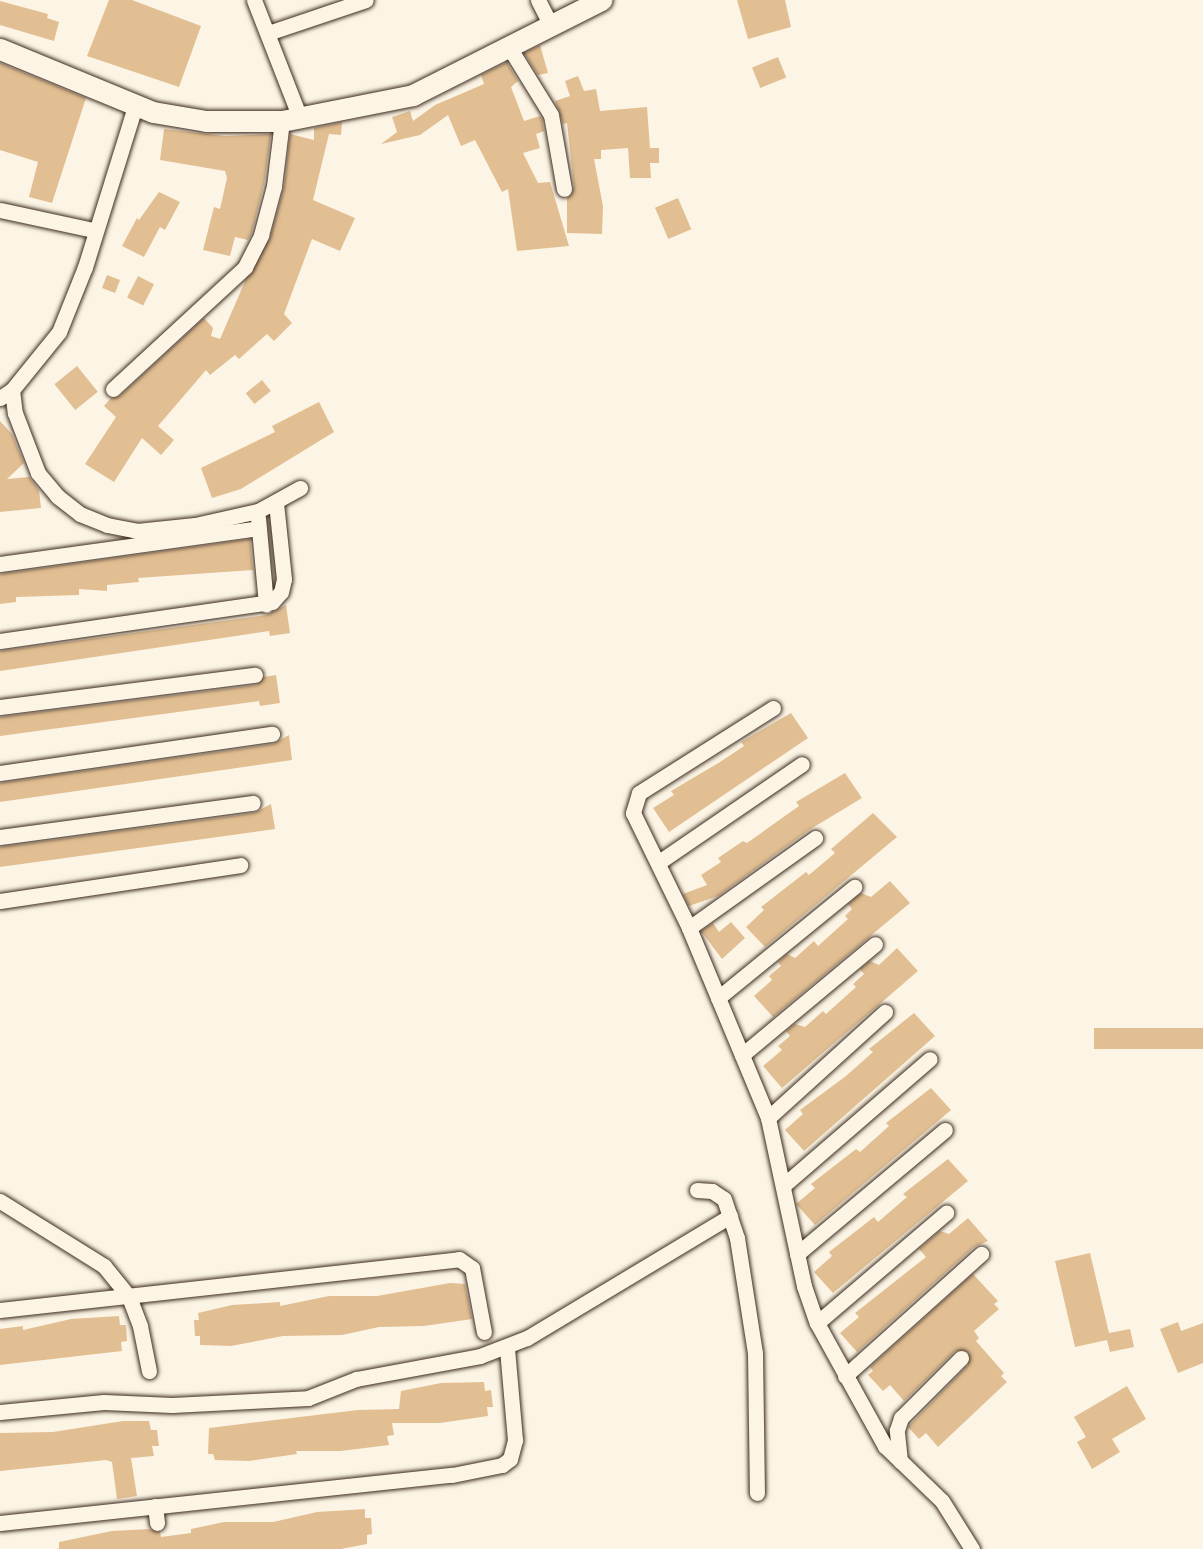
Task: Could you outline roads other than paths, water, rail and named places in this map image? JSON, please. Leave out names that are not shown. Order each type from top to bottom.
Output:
[{"type":"street","points":[[113,389],[245,267],[261,234],[291,119],[268,33],[254,0]]},
{"type":"street","points":[[268,33],[366,0]]},
{"type":"street","points":[[538,0],[552,27]]},
{"type":"street","points":[[0,49],[135,106],[206,121],[291,119],[413,95],[552,27],[601,0]]},
{"type":"street","points":[[509,47],[551,115],[564,189]]},
{"type":"street","points":[[135,106],[93,230],[85,267],[58,332],[6,394],[38,473],[57,496],[80,514],[108,525],[136,531],[195,525],[258,511],[300,488]]},
{"type":"street","points":[[0,210],[93,230]]},
{"type":"street","points":[[0,641],[266,605],[277,598],[284,586],[276,503]]},
{"type":"street","points":[[258,511],[266,605]]},
{"type":"street","points":[[0,564],[259,528]]},
{"type":"street","points":[[0,707],[255,675]]},
{"type":"street","points":[[773,708],[635,798],[633,813],[659,862],[689,928],[768,1118],[785,1184],[797,1254],[817,1323],[873,1428],[900,1461],[947,1508],[972,1549]]},
{"type":"street","points":[[0,772],[272,734]]},
{"type":"street","points":[[659,862],[802,764]]},
{"type":"street","points":[[0,837],[253,803]]},
{"type":"street","points":[[689,928],[816,838]]},
{"type":"street","points":[[0,901],[240,865]]},
{"type":"street","points":[[718,999],[854,887]]},
{"type":"street","points":[[742,1055],[875,944]]},
{"type":"street","points":[[768,1118],[885,1012]]},
{"type":"street","points":[[785,1184],[930,1059]]},
{"type":"street","points":[[797,1254],[945,1130]]},
{"type":"street","points":[[697,1190],[712,1191],[724,1199],[730,1216],[755,1353],[757,1493]]},
{"type":"street","points":[[0,1201],[104,1266],[129,1297],[140,1326],[149,1371]]},
{"type":"street","points":[[817,1323],[946,1212]]},
{"type":"street","points":[[0,1412],[104,1402],[172,1405],[308,1398],[349,1380],[507,1348],[730,1216]]},
{"type":"street","points":[[846,1376],[981,1254]]},
{"type":"street","points":[[0,1310],[459,1259],[472,1268],[484,1332]]},
{"type":"street","points":[[0,1523],[452,1476],[502,1465],[514,1450],[515,1440],[507,1348]]},
{"type":"street","points":[[900,1461],[897,1430],[901,1418],[961,1358]]},
{"type":"street","points":[[155,1506],[157,1524]]}]
